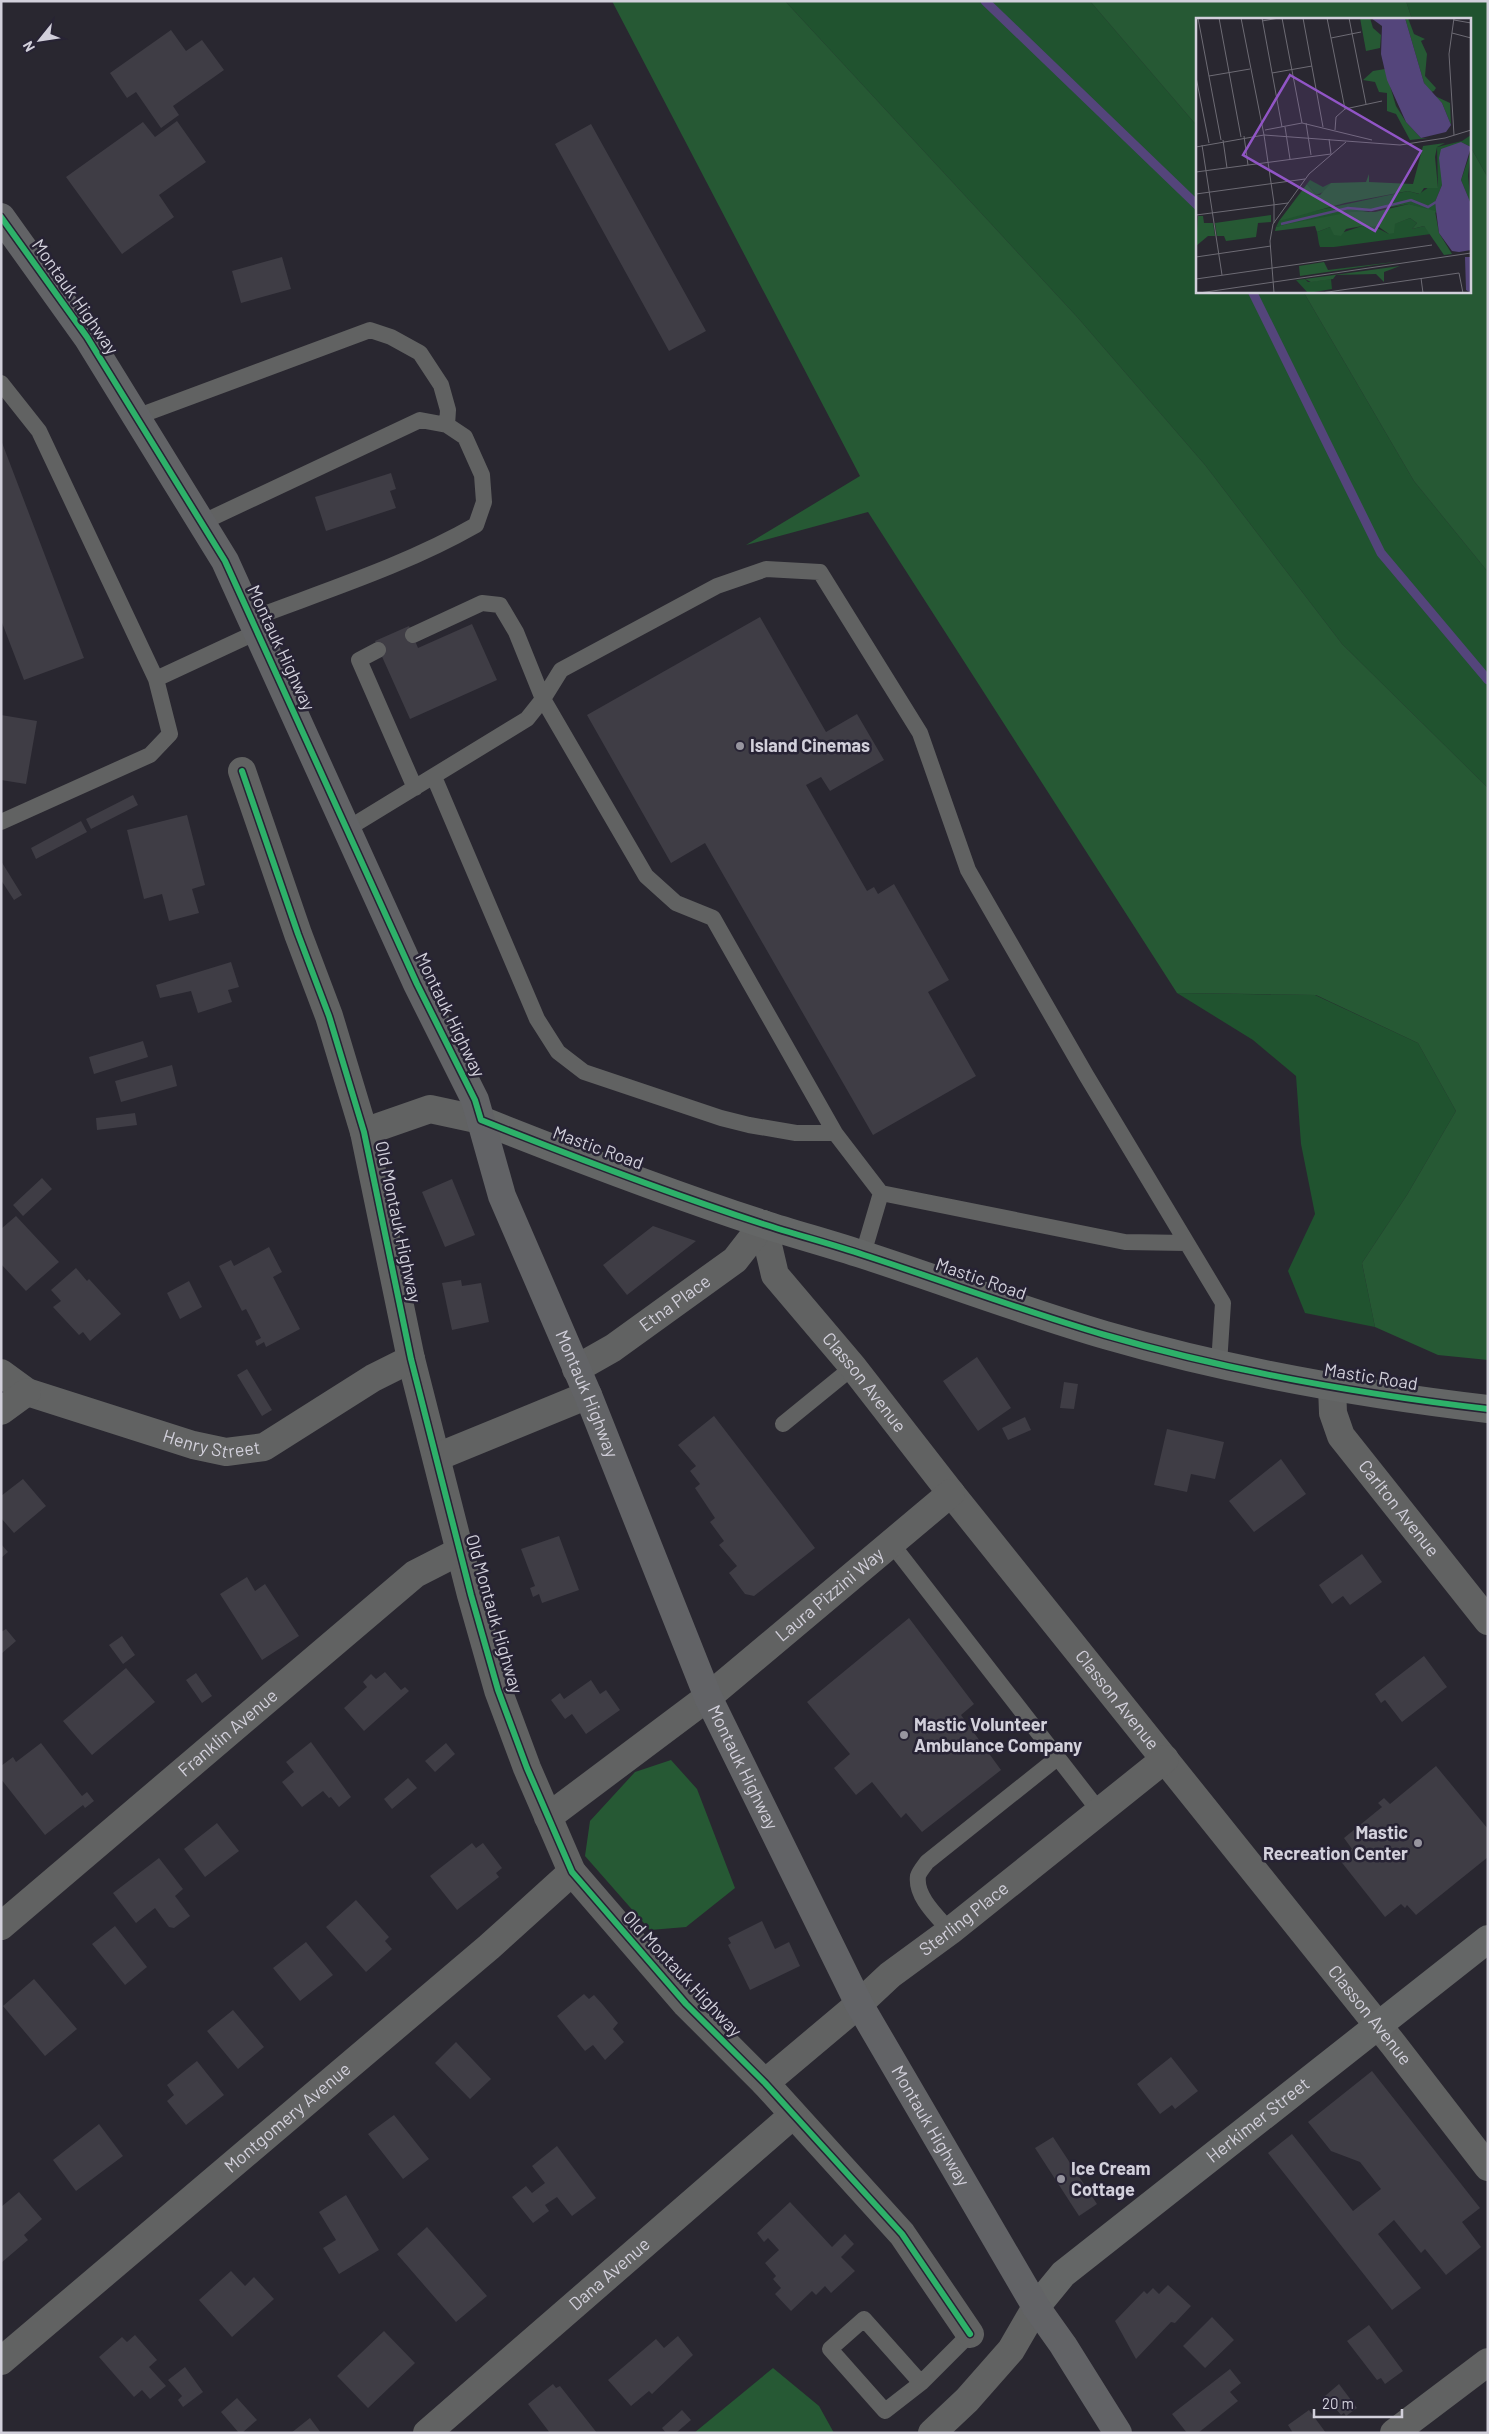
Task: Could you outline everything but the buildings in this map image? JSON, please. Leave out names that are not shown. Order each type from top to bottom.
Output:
[{"type":"main road","name":"Montauk Highway","points":[[1,217],[87,337],[224,561],[417,984],[475,1100],[502,1196],[588,1395],[708,1696],[859,2004],[1036,2307],[1063,2345],[1118,2433]]},
{"type":"main road","name":"Mastic Road","points":[[481,1120],[763,1224],[863,1254],[1017,1308],[1105,1335],[1219,1364],[1332,1386],[1488,1408]]},
{"type":"main road","name":"Herkimer Street","points":[[1036,2307],[1063,2274],[1488,1939]]},
{"type":"street","name":"Old Montauk Highway","points":[[242,771],[298,934],[329,1016],[364,1132],[411,1359],[498,1690],[548,1818],[572,1872],[686,2004],[764,2083],[902,2234],[970,2334]]},
{"type":"street","name":"Old Montauk Highway","points":[[364,1132],[430,1109],[481,1120]]},
{"type":"street","name":"Classon Avenue","points":[[763,1224],[775,1275],[853,1367],[951,1493],[1378,2026],[1488,2167]]},
{"type":"street","name":"Etna Place","points":[[576,1369],[612,1348],[735,1260],[763,1224]]},
{"type":"street","name":"Henry Street","points":[[1,1373],[27,1392],[194,1445],[226,1452],[264,1447],[365,1382],[411,1359]]},
{"type":"street","name":"Carlton Avenue","points":[[1332,1386],[1333,1413],[1341,1436],[1488,1621]]},
{"type":"street","points":[[1,1411],[27,1392]]},
{"type":"street","points":[[437,1457],[588,1395]]},
{"type":"street","name":"Laura Pizzini Way","points":[[708,1696],[951,1493]]},
{"type":"street","name":"Franklin Avenue","points":[[1,1926],[415,1574],[460,1551]]},
{"type":"street","points":[[548,1818],[708,1696]]},
{"type":"street","name":"Sterling Place","points":[[764,2083],[859,2004],[890,1975],[950,1931],[1165,1759]]},
{"type":"street","name":"Montgomery Avenue","points":[[1,2361],[490,1947],[572,1872]]},
{"type":"street","name":"Dana Avenue","points":[[427,2433],[794,2115]]},
{"type":"street","points":[[932,2433],[967,2400],[1012,2350],[1036,2307]]},
{"type":"street","points":[[1394,2433],[1488,2362]]},
{"type":"lane","points":[[136,417],[370,330],[391,337],[420,353],[441,385],[448,410],[448,425]]},
{"type":"lane","points":[[1,383],[39,431],[156,679],[170,734],[150,754],[1,822]]},
{"type":"lane","points":[[156,679],[254,626],[444,543],[476,525],[484,502],[482,475],[465,437],[448,425],[420,420],[201,523]]},
{"type":"lane","points":[[347,829],[527,719],[543,699],[561,670],[717,586],[766,569],[820,572],[920,733],[968,870],[1086,1075],[1223,1302],[1219,1364]]},
{"type":"lane","points":[[413,635],[482,603],[500,605],[516,632],[543,699],[646,876],[676,903],[713,918],[834,1133],[881,1193],[1125,1242],[1187,1243]]},
{"type":"lane","points":[[378,650],[359,660],[415,788]]},
{"type":"lane","points":[[434,777],[537,1019],[558,1052],[584,1072],[721,1118],[749,1126],[796,1132],[834,1133]]},
{"type":"lane","points":[[863,1254],[881,1193]]},
{"type":"lane","points":[[783,1424],[853,1367]]},
{"type":"lane","points":[[891,1543],[1056,1759],[1100,1812]]},
{"type":"lane","points":[[950,1931],[931,1909],[920,1891],[918,1875],[927,1862],[1056,1759]]},
{"type":"lane","points":[[921,2383],[864,2319],[830,2349],[884,2411],[921,2383],[970,2334]]},
{"type":"green space","points":[[612,1],[785,1],[1078,318],[1205,465],[1342,644],[1488,788],[1488,1360],[1438,1355],[1375,1327],[1362,1263],[1407,1195],[1456,1111],[1418,1043],[1316,995],[1177,993],[868,512],[746,545],[860,476]]},
{"type":"green space","points":[[785,1],[1090,1],[1196,125],[1196,292],[1304,292],[1414,481],[1488,572],[1488,788],[1342,644],[1205,465],[1078,318]]},
{"type":"green space","points":[[1090,1],[1406,1],[1412,18],[1196,18],[1196,125]]},
{"type":"green space","points":[[1406,1],[1488,1],[1488,178],[1472,150],[1472,18],[1412,18]]},
{"type":"green space","points":[[1472,150],[1488,178],[1488,572],[1414,481],[1304,292],[1472,292]]},
{"type":"green space","points":[[1177,993],[1315,995],[1418,1043],[1456,1111],[1407,1195],[1362,1263],[1375,1327],[1305,1313],[1288,1271],[1315,1214],[1301,1144],[1296,1076],[1253,1040]]},
{"type":"green space","points":[[671,1760],[697,1789],[735,1888],[686,1927],[650,1930],[585,1856],[590,1821],[635,1772]]},
{"type":"green space","points":[[773,2368],[819,2406],[834,2433],[694,2433]]},
{"type":"waterway","points":[[985,1],[1196,204]]},
{"type":"waterway","points":[[1252,292],[1381,553],[1488,680]]},
{"type":"cycle path","points":[[1,217],[87,337],[225,561],[417,984],[475,1100],[481,1120],[621,1174],[727,1212],[864,1255],[1105,1335],[1199,1360],[1295,1380],[1391,1396],[1488,1409]]},
{"type":"cycle path","points":[[242,771],[298,934],[329,1016],[364,1132],[411,1359],[471,1595],[498,1690],[527,1768],[572,1872],[686,2004],[765,2083],[902,2234],[970,2334]]},
{"type":"place","name":"Island Cinemas","points":[[740,746]]},
{"type":"place","name":"Mastic Volunteer Ambulance Company","points":[[904,1735]]},
{"type":"place","name":"Mastic Recreation Center","points":[[1418,1843]]},
{"type":"place","name":"Ice Cream Cottage","points":[[1061,2179]]}]
